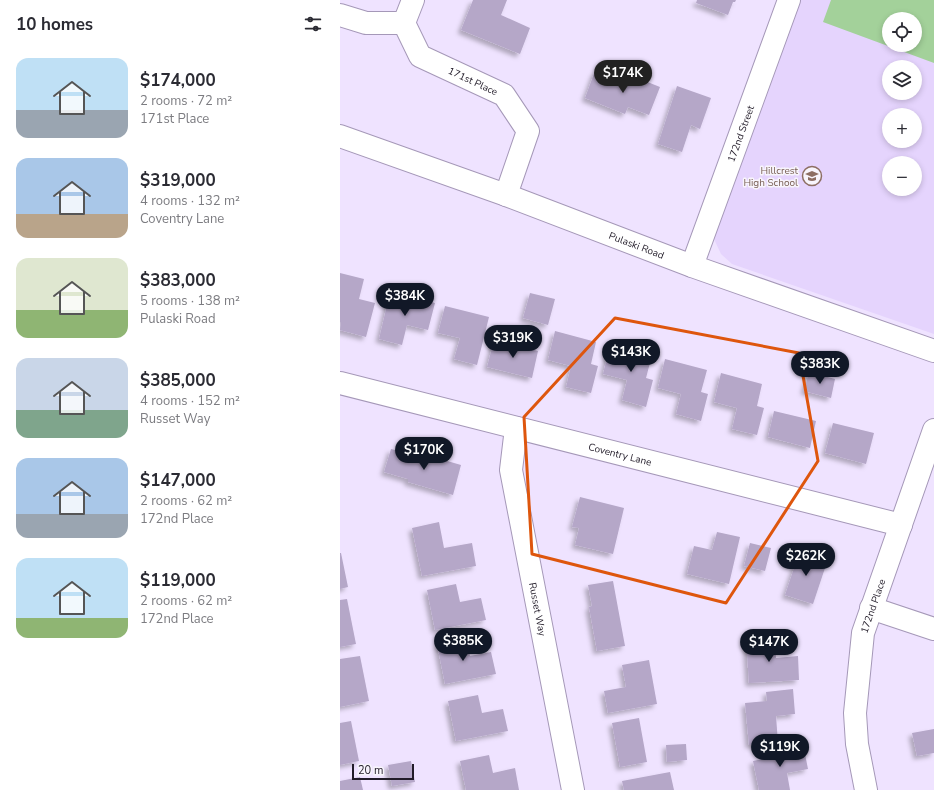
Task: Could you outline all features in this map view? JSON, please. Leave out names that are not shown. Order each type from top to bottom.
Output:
[{"type":"street","points":[[340,15],[366,23],[404,23],[413,0]]},
{"type":"street","name":"172nd Street","points":[[692,266],[788,0]]},
{"type":"street","name":"171st Place","points":[[404,23],[420,56],[504,95],[528,131],[506,195]]},
{"type":"street","name":"Pulaski Road","points":[[340,136],[506,195],[692,266],[934,351]]},
{"type":"street","name":"Coventry Lane","points":[[340,383],[900,525]]},
{"type":"street","name":"Russet Way","points":[[516,428],[511,470],[573,790]]},
{"type":"street","name":"172nd Place","points":[[866,790],[857,744],[855,713],[863,633],[934,430]]},
{"type":"street","points":[[871,608],[934,629]]},
{"type":"highlighted area","points":[[615,318],[799,353],[818,461],[726,603],[532,554],[524,417]]},
{"type":"shaded area","name":"Hillcrest High School","points":[[800,0],[934,0],[934,334],[732,264],[721,254],[714,239],[718,224]]},
{"type":"green space","points":[[831,0],[934,0],[934,63],[904,52],[922,52],[922,12],[882,12],[882,44],[823,22]]},
{"type":"building","points":[[473,0],[507,0],[501,15],[530,28],[520,54],[461,30]]},
{"type":"building","points":[[697,0],[736,0],[733,2],[728,15],[696,3]]},
{"type":"building","points":[[595,71],[627,84],[630,75],[660,87],[649,115],[628,107],[625,114],[585,98]]},
{"type":"building","points":[[677,86],[711,98],[700,129],[691,125],[682,152],[658,144]]},
{"type":"building","points":[[340,273],[364,279],[359,299],[375,303],[366,337],[340,330]]},
{"type":"building","points":[[390,292],[435,303],[428,330],[407,325],[402,345],[379,339]]},
{"type":"building","points":[[530,293],[555,299],[548,325],[523,318]]},
{"type":"building","points":[[445,306],[489,317],[477,365],[454,359],[460,338],[438,333]]},
{"type":"building","points":[[555,331],[596,342],[591,364],[598,366],[591,393],[566,387],[571,366],[548,360]]},
{"type":"building","points":[[494,340],[538,351],[532,378],[487,367]]},
{"type":"building","points":[[610,345],[652,355],[646,378],[653,380],[646,407],[622,400],[627,380],[603,374]]},
{"type":"building","points":[[665,359],[707,370],[701,392],[708,394],[701,421],[676,414],[681,394],[658,388]]},
{"type":"building","points":[[809,372],[835,379],[831,398],[804,391]]},
{"type":"building","points":[[721,373],[762,384],[757,406],[764,408],[757,435],[732,429],[737,408],[714,402]]},
{"type":"building","points":[[774,411],[816,421],[810,448],[768,437]]},
{"type":"building","points":[[833,423],[874,433],[866,464],[825,453]]},
{"type":"building","points":[[391,449],[415,455],[416,452],[461,465],[453,495],[408,482],[408,479],[384,472]]},
{"type":"building","points":[[580,497],[624,508],[613,554],[575,545],[579,528],[572,527]]},
{"type":"building","points":[[439,522],[444,548],[472,543],[476,566],[422,576],[412,528]]},
{"type":"building","points":[[717,532],[740,537],[729,584],[687,574],[694,546],[712,550]]},
{"type":"building","points":[[750,543],[771,548],[765,571],[744,566]]},
{"type":"building","points":[[800,550],[828,559],[813,604],[785,595]]},
{"type":"building","points":[[340,553],[348,587],[340,589]]},
{"type":"building","points":[[613,581],[625,646],[597,651],[589,607],[592,606],[588,585]]},
{"type":"building","points":[[456,584],[460,602],[481,598],[486,620],[435,630],[427,590]]},
{"type":"building","points":[[347,599],[356,644],[340,647],[340,600]]},
{"type":"building","points":[[775,637],[776,658],[798,656],[799,680],[749,683],[746,639]]},
{"type":"building","points":[[466,638],[470,656],[491,652],[496,674],[445,684],[437,644]]},
{"type":"building","points":[[360,656],[369,701],[340,707],[340,659]]},
{"type":"building","points":[[649,660],[657,704],[608,713],[604,691],[626,687],[622,665]]},
{"type":"building","points":[[793,689],[795,714],[776,716],[778,743],[749,745],[745,703],[767,701],[766,692]]},
{"type":"building","points":[[478,695],[482,713],[503,709],[508,731],[456,741],[448,701]]},
{"type":"building","points":[[639,718],[647,762],[620,767],[612,723]]},
{"type":"building","points":[[351,721],[359,761],[340,765],[340,723]]},
{"type":"building","points":[[934,729],[934,753],[917,756],[912,733]]},
{"type":"building","points":[[686,744],[687,760],[667,762],[666,745]]},
{"type":"building","points":[[803,744],[808,769],[787,773],[790,790],[759,790],[753,761],[778,756],[776,749]]},
{"type":"building","points":[[489,755],[493,773],[515,768],[519,790],[466,790],[460,761]]},
{"type":"building","points":[[411,761],[415,782],[392,786],[388,765]]},
{"type":"building","points":[[670,772],[674,790],[624,790],[622,781]]},
{"type":"building","points":[[360,777],[363,790],[340,790],[340,781]]},
{"type":"place","name":"Hillcrest High School","points":[[812,176]]}]
